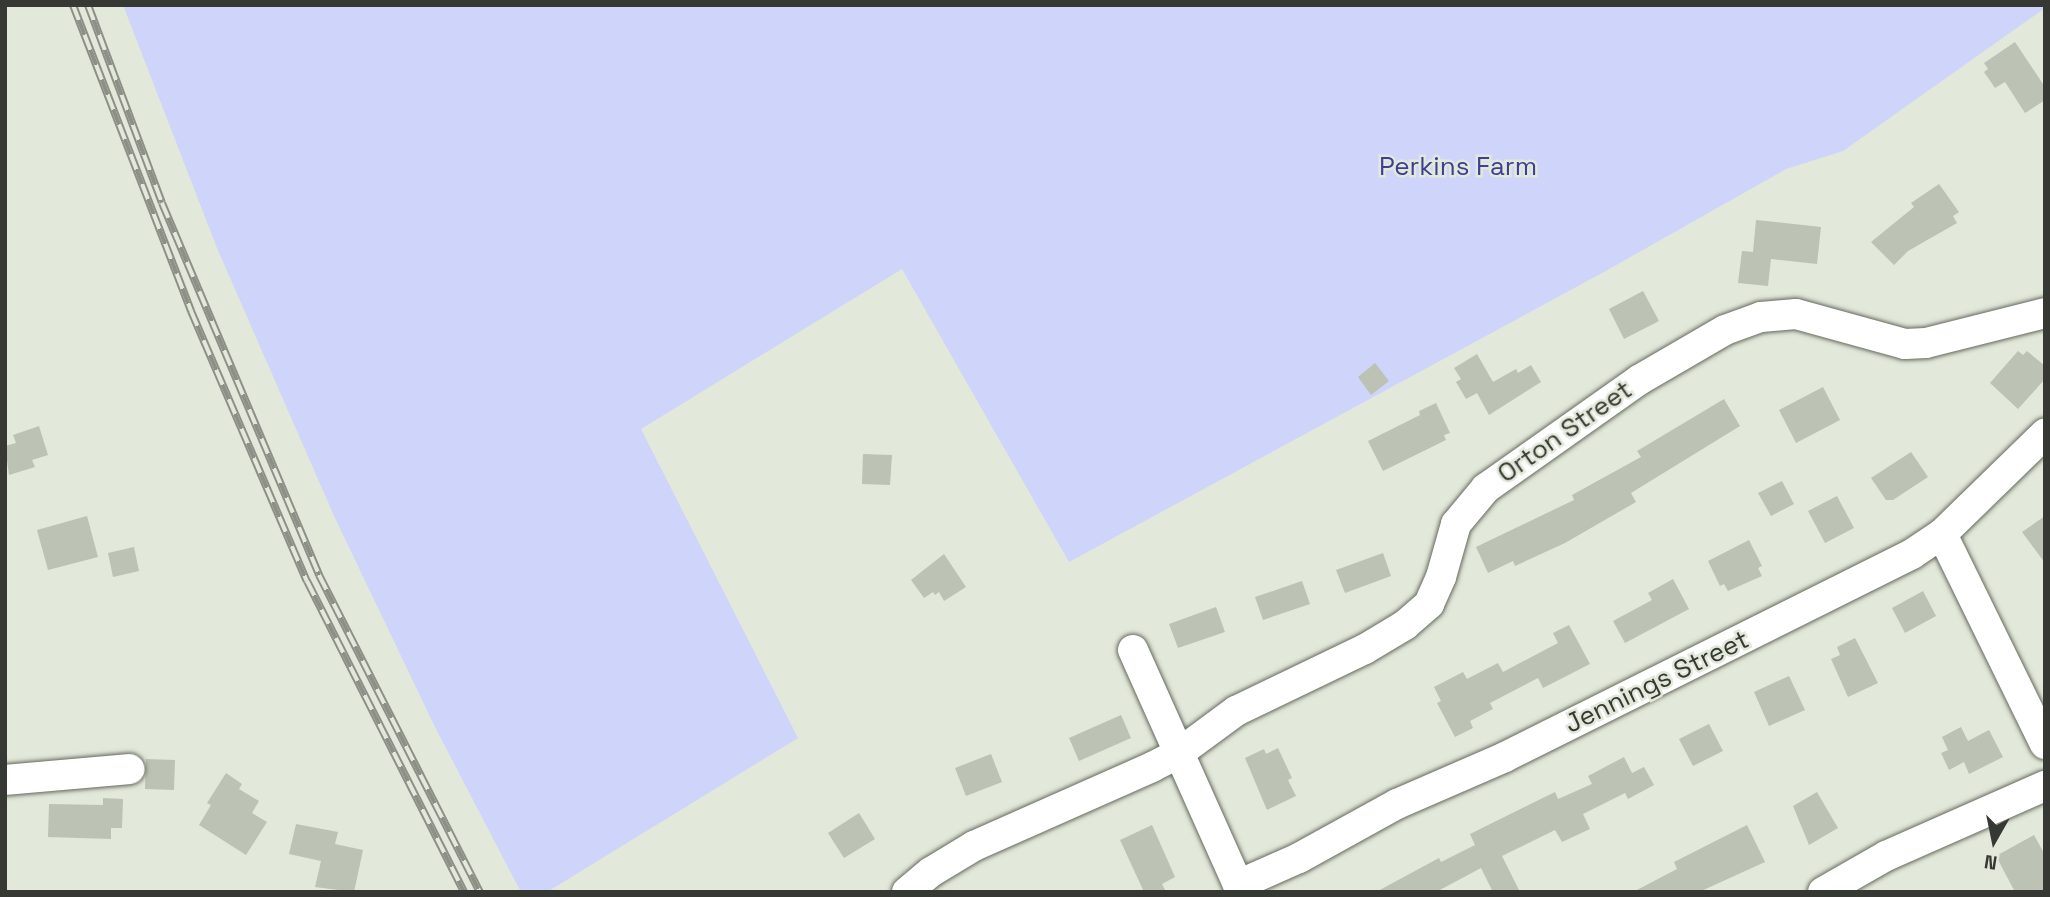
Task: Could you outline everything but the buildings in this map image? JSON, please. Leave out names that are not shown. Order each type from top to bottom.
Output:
[{"type":"street","name":"Orton Street","points":[[907,892],[931,872],[974,846],[1179,753],[1236,711],[1365,649],[1418,615],[1436,591],[1456,524],[1486,488],[1542,451],[1615,396],[1725,330],[1761,317],[1796,314],[1905,344],[1926,343],[2045,313]]},
{"type":"street","name":"Jennings Street","points":[[1240,888],[1397,804],[1505,757],[1912,554],[1942,534],[2045,434]]},
{"type":"street","points":[[1942,534],[2035,699],[2045,744]]},
{"type":"street","points":[[1133,650],[1240,888]]},
{"type":"street","points":[[5,780],[130,769]]},
{"type":"street","points":[[1823,892],[1886,856],[2045,786]]},
{"type":"green space","name":"Perkins Farm","points":[[123,5],[2045,5],[2045,8],[1843,151],[1786,169],[1602,273],[1069,562],[902,269],[641,429],[798,738],[547,892],[521,892],[435,727],[335,518],[217,248]]},
{"type":"railway","points":[[73,5],[191,311],[307,581],[464,892]]},
{"type":"railway","points":[[88,5],[162,203],[319,575],[480,892]]}]
